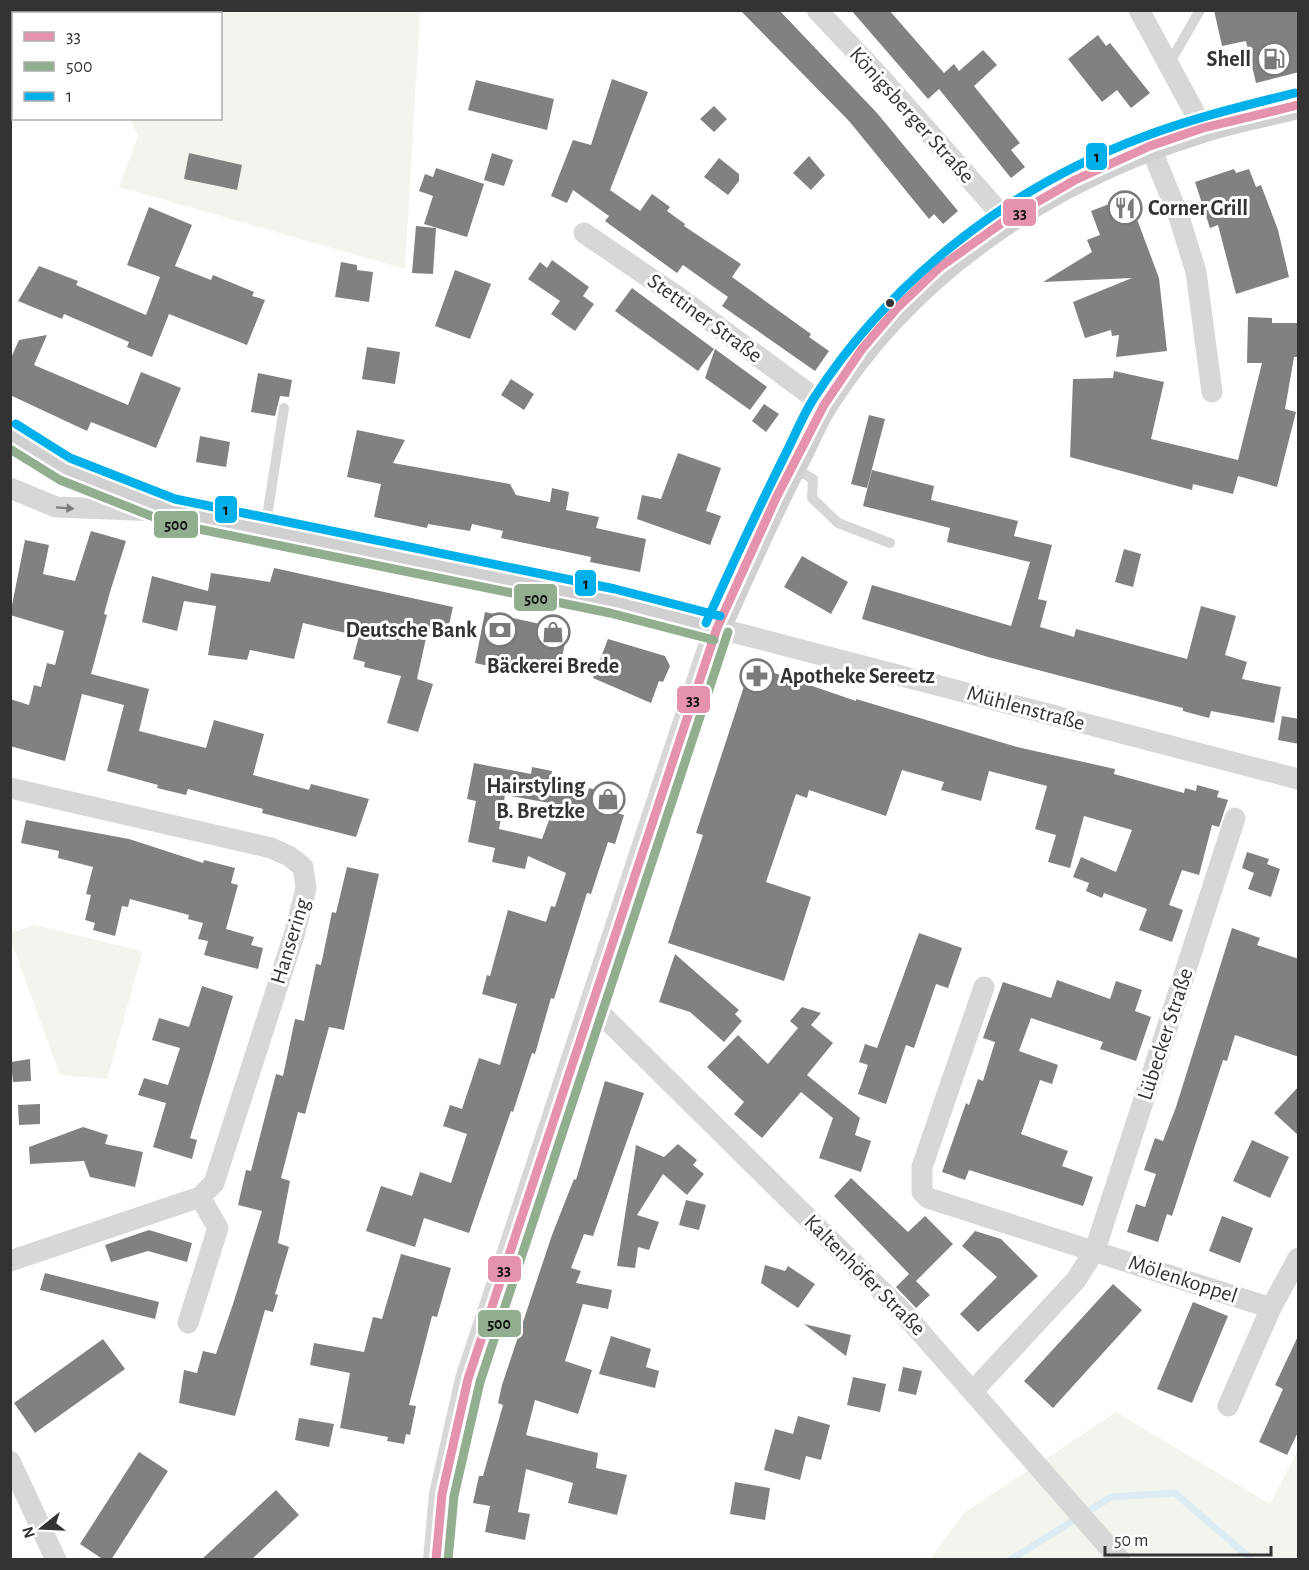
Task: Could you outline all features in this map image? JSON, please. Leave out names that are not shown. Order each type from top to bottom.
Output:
[{"type":"main road","points":[[10,434],[65,469],[172,511],[613,601],[717,628],[792,466],[824,405],[862,349],[897,308],[940,267],[1006,220],[1075,180],[1150,146],[1203,128],[1299,105]]},
{"type":"street","name":"Königsberger Straße","points":[[817,10],[881,78],[1006,220]]},
{"type":"street","points":[[1139,10],[1203,128]]},
{"type":"street","points":[[1150,146],[1179,217],[1196,272],[1212,392]]},
{"type":"street","name":"Stettiner Straße","points":[[584,233],[678,297],[824,405]]},
{"type":"street","points":[[10,488],[56,507],[172,511]]},
{"type":"street","points":[[436,1560],[442,1494],[468,1379],[538,1161],[593,1006],[717,628]]},
{"type":"street","name":"Mühlenstraße","points":[[717,628],[1299,779]]},
{"type":"street","name":"Hansering","points":[[10,788],[271,848],[289,856],[303,867],[306,888],[295,932],[214,1183],[200,1197]]},
{"type":"street","name":"Lübecker Straße","points":[[974,1390],[1076,1280],[1095,1250],[1235,818]]},
{"type":"street","points":[[984,987],[922,1167],[922,1192],[928,1198],[1095,1250]]},
{"type":"street","name":"Kaltenhöfer Straße","points":[[593,1006],[900,1309],[974,1390],[1115,1554]]},
{"type":"street","points":[[10,1261],[200,1197],[218,1228],[188,1323]]},
{"type":"street","name":"Mölenkoppel","points":[[1095,1250],[1271,1308]]},
{"type":"street","points":[[1228,1407],[1271,1308],[1299,1258]]},
{"type":"street","points":[[10,1461],[56,1560]]},
{"type":"lane","points":[[1168,64],[1200,10]]},
{"type":"lane","points":[[265,530],[284,408]]},
{"type":"lane","points":[[792,466],[813,479],[812,498],[837,523],[890,543]]},
{"type":"shaded area","points":[[114,10],[420,11],[405,269],[119,187],[138,136],[130,120],[222,120],[222,12],[114,12]]},
{"type":"shaded area","points":[[34,925],[143,951],[107,1079],[60,1075],[11,941],[11,933]]},
{"type":"shaded area","points":[[1116,1412],[1270,1504],[1298,1450],[1298,1559],[929,1560],[964,1513]]},
{"type":"building","points":[[740,10],[779,10],[877,113],[958,211],[943,224],[934,214],[929,219],[849,121]]},
{"type":"building","points":[[851,10],[889,10],[944,73],[954,64],[959,71],[983,50],[997,65],[974,86],[1020,143],[1011,150],[1025,167],[1011,178],[939,89],[928,99]]},
{"type":"building","name":"Shell","points":[[1214,10],[1299,10],[1299,72],[1256,83],[1246,41],[1222,46]]},
{"type":"building","points":[[1098,35],[1106,46],[1110,43],[1150,93],[1131,108],[1117,90],[1102,102],[1068,59]]},
{"type":"building","points":[[612,79],[648,92],[610,190],[640,211],[652,194],[670,207],[667,211],[685,224],[684,226],[741,264],[732,277],[811,334],[809,337],[829,351],[815,371],[722,306],[728,297],[683,265],[677,273],[605,221],[609,216],[573,190],[567,203],[551,196],[573,140],[591,145]]},
{"type":"building","points":[[476,80],[554,99],[547,130],[468,110]]},
{"type":"building","points":[[714,106],[727,119],[714,132],[700,119]]},
{"type":"building","points":[[189,153],[242,165],[237,190],[184,179]]},
{"type":"building","points":[[492,153],[513,160],[504,186],[484,180]]},
{"type":"building","points":[[809,156],[825,175],[811,190],[793,173]]},
{"type":"building","points":[[719,158],[739,174],[739,181],[728,195],[704,177]]},
{"type":"building","points":[[436,168],[484,184],[467,237],[424,224],[433,196],[419,191],[425,174],[433,177]]},
{"type":"building","points":[[1234,169],[1236,173],[1249,169],[1256,187],[1261,185],[1278,230],[1289,277],[1236,294],[1218,225],[1210,228],[1195,182]]},
{"type":"building","points":[[1133,195],[1140,213],[1135,214],[1159,278],[1167,351],[1116,357],[1119,335],[1112,336],[1111,330],[1085,338],[1073,302],[1132,278],[1043,282],[1092,252],[1087,240],[1100,235],[1091,211]]},
{"type":"building","points":[[149,207],[192,225],[175,266],[211,280],[213,275],[254,292],[252,296],[265,300],[247,345],[169,314],[152,357],[127,347],[129,342],[64,314],[62,319],[18,301],[39,266],[78,281],[76,285],[146,315],[160,277],[127,265]]},
{"type":"building","points":[[416,226],[436,228],[433,274],[412,273]]},
{"type":"building","points":[[552,260],[589,287],[583,296],[594,304],[575,331],[551,314],[560,301],[528,279],[540,262],[547,268]]},
{"type":"building","points":[[341,262],[357,265],[357,270],[373,272],[369,302],[335,297]]},
{"type":"building","points":[[455,270],[491,284],[470,339],[435,326]]},
{"type":"building","points":[[632,288],[714,349],[698,371],[615,311]]},
{"type":"building","points":[[1248,317],[1272,318],[1272,323],[1299,323],[1299,357],[1294,357],[1285,409],[1296,412],[1277,487],[1238,476],[1233,494],[1193,484],[1192,490],[1070,457],[1073,379],[1113,378],[1114,371],[1164,382],[1151,439],[1238,460],[1262,363],[1247,363]]},
{"type":"building","points":[[47,335],[34,365],[128,405],[141,372],[181,388],[156,448],[91,422],[87,431],[10,395],[10,360],[19,340]]},
{"type":"building","points":[[367,347],[400,352],[395,384],[362,379]]},
{"type":"building","points":[[715,349],[767,387],[750,410],[705,378]]},
{"type":"building","points":[[258,373],[292,380],[289,397],[280,396],[275,416],[251,412]]},
{"type":"building","points":[[511,379],[534,394],[524,410],[501,395]]},
{"type":"building","points":[[764,404],[779,414],[766,432],[752,421]]},
{"type":"building","points":[[869,415],[885,419],[867,488],[851,484]]},
{"type":"building","points":[[357,430],[405,440],[393,463],[510,484],[516,495],[550,502],[552,488],[569,492],[566,510],[599,517],[596,528],[646,539],[640,572],[590,562],[591,557],[501,538],[503,531],[472,524],[470,531],[428,524],[427,528],[374,517],[381,484],[347,477]]},
{"type":"building","points":[[200,436],[230,442],[226,467],[196,462]]},
{"type":"building","points":[[678,453],[721,468],[706,511],[721,516],[710,545],[637,519],[642,495],[661,499]]},
{"type":"building","points":[[872,470],[934,486],[931,500],[1018,521],[1014,536],[1052,545],[1038,599],[1047,601],[1040,627],[1074,637],[1076,629],[1187,659],[1201,606],[1236,616],[1225,655],[1247,662],[1242,679],[1281,687],[1274,723],[1211,711],[1209,718],[1183,711],[1183,708],[988,657],[862,619],[872,585],[1011,626],[1030,562],[947,542],[950,528],[863,506]]},
{"type":"building","points":[[91,531],[126,541],[104,614],[107,615],[91,674],[149,689],[139,731],[206,748],[214,720],[264,734],[253,775],[309,790],[311,784],[369,799],[356,837],[262,813],[263,809],[188,789],[186,795],[157,788],[158,785],[107,771],[124,705],[82,694],[65,761],[10,746],[10,699],[29,705],[34,685],[41,687],[47,663],[55,665],[64,631],[10,615],[25,540],[49,545],[43,574],[75,581]]},
{"type":"building","points":[[1124,549],[1141,554],[1133,587],[1115,582]]},
{"type":"building","points":[[802,556],[848,582],[831,614],[784,587]]},
{"type":"building","points":[[274,568],[453,607],[447,634],[428,629],[417,679],[433,684],[418,732],[387,723],[401,676],[364,667],[365,662],[353,659],[359,636],[303,623],[294,659],[250,650],[247,660],[208,655],[216,606],[184,601],[177,631],[142,622],[152,576],[208,591],[211,573],[270,582]]},
{"type":"building","points":[[485,612],[568,630],[558,675],[525,668],[524,674],[475,663]]},
{"type":"building","points":[[608,639],[665,656],[670,666],[663,682],[659,681],[651,703],[593,678]]},
{"type":"building","points":[[751,665],[856,701],[856,699],[1017,747],[1115,769],[1114,774],[1184,793],[1185,788],[1196,791],[1197,785],[1219,791],[1217,797],[1228,800],[1219,827],[1212,825],[1199,875],[1182,870],[1169,905],[1183,910],[1172,942],[1139,930],[1147,909],[1104,893],[1102,898],[1086,891],[1089,883],[1073,877],[1081,857],[1116,872],[1132,830],[1084,816],[1070,868],[1048,862],[1056,835],[1035,829],[1047,786],[989,771],[981,801],[941,790],[944,782],[902,770],[886,816],[809,790],[807,798],[796,794],[766,882],[811,897],[784,981],[668,943],[703,835],[696,833]]},
{"type":"building","points":[[1282,716],[1299,719],[1299,744],[1278,740]]},
{"type":"building","points":[[474,763],[531,774],[532,767],[552,771],[550,781],[587,796],[589,788],[622,798],[617,813],[624,815],[615,844],[608,842],[591,894],[587,893],[554,999],[551,998],[535,1054],[532,1053],[469,1233],[424,1218],[415,1247],[366,1231],[381,1186],[412,1196],[420,1172],[451,1183],[467,1134],[443,1126],[450,1105],[462,1109],[479,1058],[500,1065],[517,1004],[482,994],[487,975],[490,976],[508,910],[546,922],[551,906],[555,907],[566,873],[528,856],[525,869],[492,862],[495,848],[468,842],[476,801],[467,799]],"holes":[[[505,795],[555,804],[542,839],[499,829]]]},
{"type":"building","points":[[26,820],[129,839],[203,863],[204,860],[235,868],[231,883],[238,885],[226,929],[254,937],[251,945],[263,948],[258,969],[204,955],[208,941],[198,939],[203,923],[188,919],[189,915],[130,899],[128,907],[122,906],[115,936],[93,930],[95,923],[85,920],[91,895],[86,894],[93,867],[58,858],[59,851],[21,843]]},
{"type":"building","points":[[1247,852],[1269,859],[1267,864],[1280,869],[1271,897],[1248,889],[1254,873],[1242,868]]},
{"type":"building","points":[[347,867],[379,874],[344,1030],[329,1027],[305,1114],[298,1112],[281,1178],[290,1181],[278,1243],[289,1247],[275,1294],[278,1295],[273,1312],[265,1310],[235,1416],[179,1403],[184,1370],[197,1373],[203,1351],[216,1354],[233,1304],[262,1211],[238,1205],[246,1170],[251,1171],[276,1074],[283,1076],[295,1019],[304,1021],[316,964],[321,965],[332,912],[336,913]]},
{"type":"building","points":[[1232,928],[1260,938],[1257,945],[1299,959],[1299,1057],[1235,1035],[1227,1061],[1223,1060],[1172,1216],[1167,1214],[1158,1242],[1127,1232],[1136,1204],[1145,1207],[1156,1174],[1144,1170],[1155,1138],[1163,1141],[1176,1107]]},
{"type":"building","points":[[919,933],[962,948],[948,988],[936,984],[914,1048],[906,1045],[886,1104],[858,1094],[868,1065],[859,1062],[865,1044],[877,1048]]},
{"type":"building","points":[[675,954],[739,1010],[735,1014],[742,1021],[724,1042],[690,1012],[659,1002]]},
{"type":"building","points":[[1057,980],[1110,999],[1116,981],[1142,990],[1135,1011],[1151,1017],[1136,1061],[1100,1049],[1103,1042],[1031,1018],[1019,1051],[1058,1065],[1052,1084],[1040,1080],[1021,1134],[1068,1151],[1062,1166],[1093,1177],[1083,1206],[969,1170],[965,1180],[942,1172],[966,1103],[969,1105],[978,1079],[983,1081],[995,1042],[983,1038],[1003,982],[1051,998]]},
{"type":"building","points":[[202,986],[233,996],[190,1138],[197,1140],[192,1159],[153,1147],[166,1103],[138,1095],[144,1078],[168,1085],[180,1048],[152,1040],[159,1018],[189,1027]]},
{"type":"building","points":[[802,1007],[821,1013],[811,1025],[833,1043],[807,1075],[860,1118],[855,1135],[871,1141],[861,1172],[819,1158],[833,1118],[801,1092],[762,1138],[734,1114],[744,1102],[707,1067],[738,1035],[768,1064],[798,1028],[790,1021]]},
{"type":"building","points":[[30,1059],[31,1081],[13,1082],[11,1062]]},
{"type":"building","points":[[605,1081],[644,1093],[593,1236],[584,1234],[571,1268],[581,1271],[576,1283],[612,1290],[608,1309],[583,1304],[565,1361],[592,1370],[578,1414],[535,1400],[526,1435],[598,1453],[596,1468],[627,1475],[617,1515],[568,1503],[573,1483],[526,1469],[518,1512],[530,1514],[525,1540],[485,1532],[490,1506],[473,1503],[479,1476],[483,1476],[503,1405],[498,1403],[502,1385],[552,1235],[574,1179],[576,1180]]},
{"type":"building","points":[[1299,1086],[1299,1136],[1274,1113]]},
{"type":"building","points":[[40,1104],[40,1124],[19,1125],[18,1105]]},
{"type":"building","points":[[83,1127],[108,1135],[105,1144],[143,1152],[135,1187],[90,1177],[84,1161],[30,1164],[29,1147]]},
{"type":"building","points":[[1252,1140],[1289,1157],[1270,1198],[1233,1181]]},
{"type":"building","points":[[678,1144],[697,1160],[693,1165],[704,1174],[687,1195],[663,1174],[637,1215],[659,1222],[649,1250],[638,1247],[635,1268],[617,1266],[636,1145],[664,1157]]},
{"type":"building","points":[[851,1178],[908,1232],[925,1216],[953,1244],[916,1281],[930,1295],[916,1308],[896,1287],[909,1274],[914,1279],[834,1196]]},
{"type":"building","points":[[686,1200],[706,1205],[699,1230],[679,1225]]},
{"type":"building","points":[[1222,1216],[1253,1228],[1240,1263],[1209,1251]]},
{"type":"building","points":[[149,1230],[192,1243],[187,1262],[148,1251],[111,1262],[105,1245]]},
{"type":"building","points":[[975,1231],[1001,1239],[1038,1276],[978,1332],[960,1314],[997,1277],[962,1246]]},
{"type":"building","points":[[401,1254],[451,1268],[437,1317],[432,1316],[409,1405],[416,1406],[410,1435],[406,1434],[404,1444],[387,1441],[388,1437],[340,1428],[350,1373],[310,1365],[314,1343],[364,1352],[373,1317],[382,1319]]},
{"type":"building","points":[[765,1265],[785,1271],[788,1266],[815,1284],[798,1308],[761,1283]]},
{"type":"building","points":[[45,1273],[159,1302],[155,1319],[40,1290]]},
{"type":"building","points":[[1113,1284],[1142,1310],[1053,1408],[1024,1381]]},
{"type":"building","points":[[1193,1302],[1228,1316],[1192,1403],[1157,1389]]},
{"type":"building","points":[[804,1324],[851,1335],[846,1356]]},
{"type":"building","points":[[1299,1334],[1299,1430],[1287,1455],[1259,1442],[1283,1389],[1275,1385]]},
{"type":"building","points":[[611,1336],[651,1349],[646,1367],[659,1371],[655,1388],[599,1374]]},
{"type":"building","points":[[103,1339],[125,1369],[35,1433],[14,1403]]},
{"type":"building","points":[[903,1367],[922,1371],[916,1395],[898,1391]]},
{"type":"building","points":[[853,1377],[886,1384],[880,1412],[847,1405]]},
{"type":"building","points":[[798,1416],[830,1425],[821,1460],[806,1456],[800,1480],[764,1470],[775,1429],[793,1434]]},
{"type":"building","points":[[299,1418],[334,1424],[329,1447],[295,1440]]},
{"type":"building","points":[[139,1452],[168,1471],[111,1560],[104,1560],[80,1544]]},
{"type":"building","points":[[735,1482],[770,1488],[765,1520],[730,1514]]},
{"type":"building","points":[[276,1490],[299,1515],[251,1560],[201,1560]]},
{"type":"waterway","points":[[1010,1560],[1111,1497],[1175,1493],[1252,1560]]},
{"type":"transit line","name":"1","points":[[706,623],[810,404],[845,355],[879,314],[917,276],[957,242],[1001,210],[1046,182],[1094,158],[1181,124],[1295,93]]},
{"type":"transit line","name":"33","points":[[436,1560],[442,1494],[468,1379],[717,628],[776,498],[824,405],[862,349],[897,308],[940,267],[1006,220],[1075,180],[1150,146],[1203,128],[1298,105]]},
{"type":"transit line","name":"1","points":[[16,424],[70,458],[175,499],[615,589],[720,616]]},
{"type":"transit line","name":"500","points":[[10,449],[60,480],[169,523],[610,613],[714,640]]},
{"type":"transit line","name":"500","points":[[448,1560],[454,1496],[480,1382],[728,632]]},
{"type":"place","name":"Shell","points":[[1274,59]]},
{"type":"place","name":"Corner Grill","points":[[1125,208]]},
{"type":"place","name":"Deutsche Bank","points":[[500,630]]},
{"type":"place","name":"Bäckerei Brede","points":[[553,632]]},
{"type":"place","name":"Apotheke Sereetz","points":[[757,676]]},
{"type":"place","name":"Hairstyling B. Bretzke","points":[[608,799]]}]
